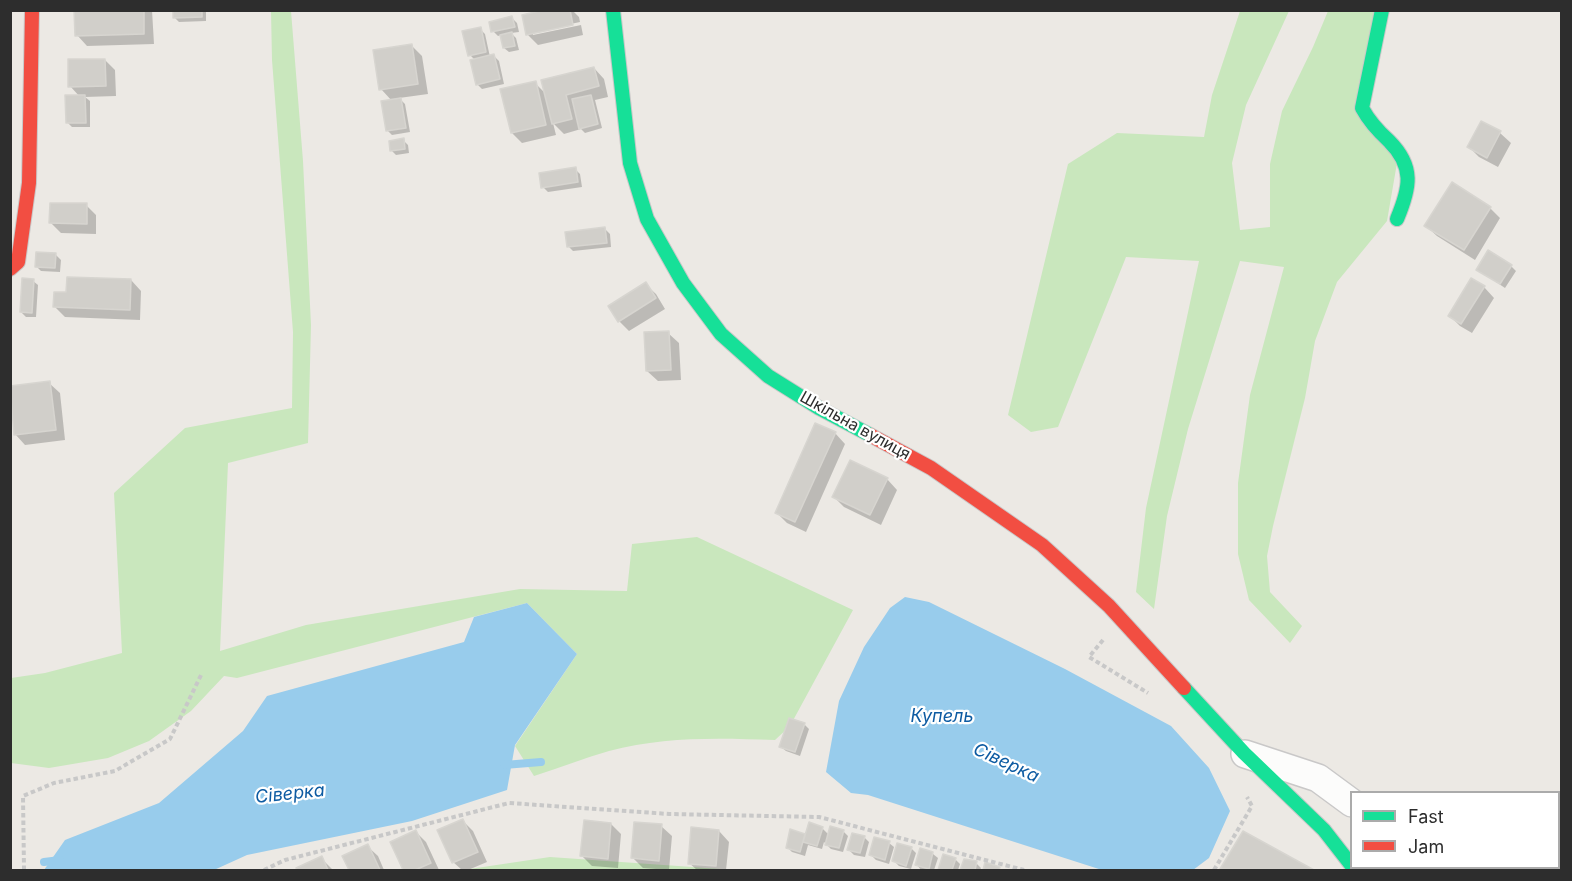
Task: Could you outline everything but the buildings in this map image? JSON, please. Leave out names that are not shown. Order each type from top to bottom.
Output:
[{"type":"street","points":[[10,269],[18,262],[28,183],[32,10]]},
{"type":"street","name":"Шкільна вулиця","points":[[613,10],[630,163],[647,219],[683,283],[721,334],[768,376],[819,408],[931,468],[1042,544],[1120,618],[1244,753],[1324,830],[1350,864]]},
{"type":"street","points":[[1382,10],[1362,108],[1374,129],[1392,144],[1403,159],[1410,174],[1408,194],[1397,219]]},
{"type":"street","name":"Шкільна вулиця","points":[[1244,753],[1318,778],[1350,802]]},
{"type":"path","points":[[1120,618],[1089,657],[1158,699]]},
{"type":"path","points":[[24,870],[23,796],[54,783],[115,771],[170,740],[202,673]]},
{"type":"path","points":[[1214,870],[1252,806],[1246,797]]},
{"type":"path","points":[[264,870],[285,860],[509,803],[669,814],[819,817],[1024,870]]},
{"type":"green space","points":[[271,11],[291,11],[303,161],[311,325],[308,443],[228,463],[220,651],[306,625],[520,589],[627,591],[632,544],[697,537],[853,610],[790,726],[775,740],[671,740],[650,743],[609,751],[534,776],[515,746],[577,654],[527,603],[237,678],[224,676],[191,711],[149,741],[108,758],[49,768],[11,763],[11,678],[45,673],[122,653],[114,493],[185,428],[292,408],[293,332],[272,60]]},
{"type":"green space","points":[[1240,11],[1289,11],[1246,105],[1232,163],[1240,230],[1270,227],[1270,164],[1282,111],[1328,11],[1376,11],[1357,94],[1397,163],[1387,221],[1337,282],[1315,341],[1305,398],[1273,526],[1267,556],[1270,592],[1302,626],[1290,643],[1249,600],[1238,554],[1238,483],[1250,395],[1284,267],[1240,261],[1188,429],[1167,516],[1154,609],[1136,592],[1146,508],[1199,261],[1126,257],[1058,427],[1031,432],[1008,415],[1068,164],[1117,133],[1204,137],[1212,95]]},
{"type":"green space","points":[[550,857],[735,870],[463,870]]},
{"type":"water","name":"Купель","points":[[905,597],[929,602],[1065,669],[1171,726],[1209,768],[1230,811],[1209,858],[1193,870],[1102,870],[868,795],[851,793],[826,772],[839,701],[864,647],[890,608]]},
{"type":"water","points":[[527,603],[577,654],[515,745],[507,790],[412,821],[247,855],[214,870],[44,870],[65,840],[159,803],[243,731],[267,696],[464,642],[474,617]]},
{"type":"waterway","name":"Сіверка","points":[[504,765],[541,762]]},
{"type":"waterway","name":"Сіверка","points":[[44,862],[60,860]]},
{"type":"traffic: fast","points":[[613,10],[630,163],[647,219],[683,283],[721,334],[768,376],[819,408],[870,435]]},
{"type":"traffic: fast","points":[[1382,10],[1362,108],[1374,126],[1397,151],[1406,169],[1407,188],[1397,219]]},
{"type":"traffic: fast","points":[[1184,688],[1244,753],[1324,830],[1350,863]]},
{"type":"traffic: jam","points":[[10,269],[18,262],[29,183],[32,10]]},
{"type":"traffic: jam","points":[[870,435],[931,468],[1042,545],[1109,606],[1184,688]]}]
